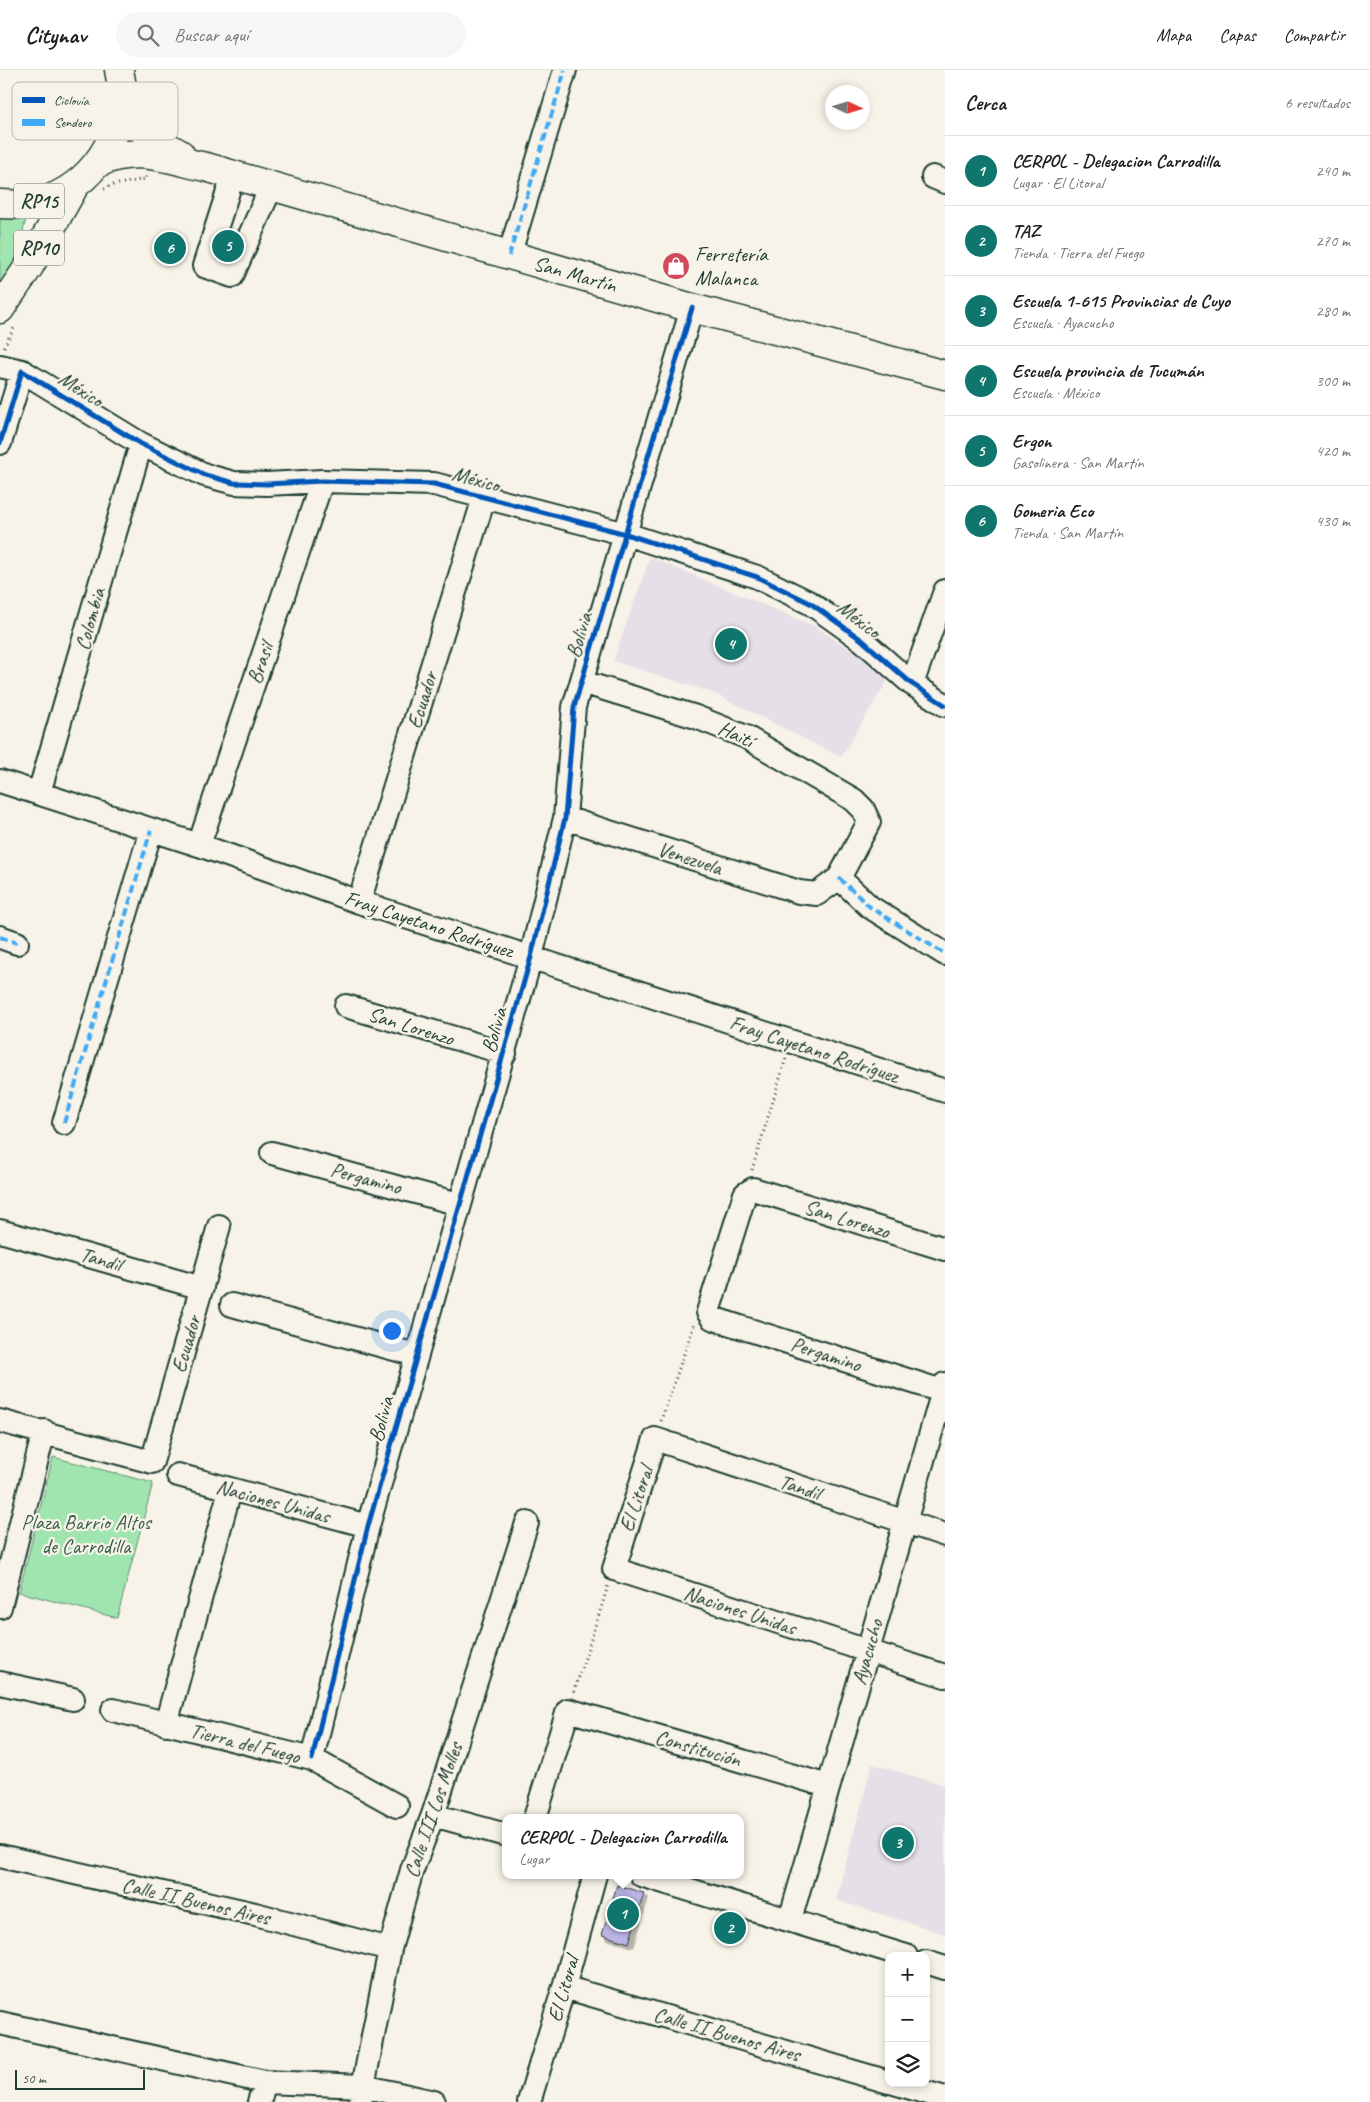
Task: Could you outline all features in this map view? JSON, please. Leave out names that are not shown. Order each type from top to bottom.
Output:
[{"type":"main road","name":"RP15","points":[[98,163],[111,140]]},
{"type":"main road","name":"San Martín","points":[[156,140],[206,168]]},
{"type":"main road","name":"San Martín","points":[[0,204],[21,205],[49,199],[75,185],[98,163],[127,153],[151,155],[206,168],[692,308],[943,371]]},
{"type":"main road","name":"RP10","points":[[0,309],[30,265],[75,185]]},
{"type":"street","points":[[509,256],[565,70]]},
{"type":"street","points":[[233,176],[204,266],[232,276],[271,187]]},
{"type":"street","name":"Bolivia","points":[[312,1759],[368,1526],[531,957],[565,818],[574,706],[692,308]]},
{"type":"street","name":"México","points":[[0,443],[11,368],[141,444],[206,475],[234,483],[267,484],[322,481],[434,484],[626,534],[757,578],[810,602],[862,640],[912,684],[945,705]]},
{"type":"street","name":"Colombia","points":[[38,793],[141,444]]},
{"type":"street","name":"Brasil","points":[[198,845],[322,481]]},
{"type":"street","name":"Ecuador","points":[[359,902],[484,498]]},
{"type":"street","points":[[912,684],[945,593]]},
{"type":"street","name":"Haití","points":[[582,682],[696,717],[746,737],[854,800],[863,809],[869,822],[839,878]]},
{"type":"street","name":"Fray Cayetano Rodríguez","points":[[0,781],[198,845],[359,902],[945,1091]]},
{"type":"street","name":"Venezuela","points":[[565,818],[799,892],[817,894],[839,878]]},
{"type":"street","points":[[64,1123],[151,830]]},
{"type":"street","points":[[839,878],[870,907],[945,954]]},
{"type":"street","name":"San Lorenzo","points":[[346,1006],[505,1053]]},
{"type":"street","name":"Pergamino","points":[[272,1153],[459,1204]]},
{"type":"street","name":"San Lorenzo","points":[[747,1192],[753,1189],[945,1249]]},
{"type":"street","points":[[709,1315],[747,1192]]},
{"type":"street","name":"Ecuador","points":[[44,1431],[152,1462],[220,1226]]},
{"type":"street","name":"Tandil","points":[[0,1231],[202,1288]]},
{"type":"street","points":[[232,1305],[416,1355]]},
{"type":"street","name":"Pergamino","points":[[709,1315],[721,1321],[944,1389]]},
{"type":"street","name":"Ayacucho","points":[[790,1920],[866,1652],[944,1389]]},
{"type":"street","points":[[0,1421],[44,1431],[0,1607]]},
{"type":"street","name":"Tandil","points":[[655,1439],[945,1535]]},
{"type":"street","name":"El Litoral","points":[[614,1569],[655,1439]]},
{"type":"street","name":"Naciones Unidas","points":[[178,1476],[368,1526]]},
{"type":"street","points":[[166,1724],[230,1490]]},
{"type":"street","name":"Calle III Los Molles","points":[[362,2094],[390,1949],[412,1870],[433,1815],[527,1523]]},
{"type":"street","name":"Naciones Unidas","points":[[614,1569],[945,1676]]},
{"type":"street","points":[[0,1684],[74,1699]]},
{"type":"street","name":"Tierra del Fuego","points":[[113,1710],[312,1759],[397,1806]]},
{"type":"street","points":[[536,1814],[568,1710]]},
{"type":"street","name":"Constitución","points":[[568,1710],[828,1786]]},
{"type":"street","points":[[433,1815],[502,1834]]},
{"type":"street","name":"Calle II Buenos Aires","points":[[0,1856],[256,1914],[390,1949]]},
{"type":"street","name":"El Litoral","points":[[529,2102],[594,1879]]},
{"type":"street","points":[[654,1879],[893,1952]]},
{"type":"street","points":[[930,1963],[945,1968]]},
{"type":"street","name":"Calle II Buenos Aires","points":[[564,1987],[885,2081]]},
{"type":"street","points":[[0,2023],[262,2092],[362,2094],[434,2102]]},
{"type":"street","points":[[906,2087],[945,2100]]},
{"type":"path","points":[[747,1192],[791,1041]]},
{"type":"path","points":[[568,1710],[614,1569]]},
{"type":"shaded area","points":[[650,557],[814,626],[891,675],[841,757],[713,693],[613,661]]},
{"type":"shaded area","points":[[872,1764],[945,1785],[945,1934],[836,1900]]},
{"type":"green space","points":[[28,211],[16,259],[0,286],[0,212]]},
{"type":"green space","name":"Plaza Barrio Altos de Carrodilla","points":[[53,1457],[153,1483],[117,1618],[19,1592]]},
{"type":"building","points":[[617,1885],[644,1893],[629,1943],[602,1935]]},
{"type":"marked path","points":[[509,256],[565,70]]},
{"type":"marked path","points":[[64,1123],[151,830]]},
{"type":"marked path","points":[[839,878],[870,907],[945,954]]},
{"type":"marked path","points":[[0,937],[17,943]]},
{"type":"cycle path","points":[[312,1759],[368,1526],[531,957],[565,818],[574,707],[692,308]]},
{"type":"cycle path","points":[[0,443],[22,371],[141,444],[205,475],[234,483],[267,484],[322,481],[434,484],[626,534],[757,577],[810,603],[862,640],[912,684],[945,705]]},
{"type":"place","name":"Ergon","points":[[228,246]]},
{"type":"place","name":"Gomeria Eco","points":[[170,248]]},
{"type":"place","name":"Ferretería Malanca","points":[[676,266]]},
{"type":"place","name":"Escuela provincia de Tucumán","points":[[731,644]]},
{"type":"place","name":"Escuela 1-615 Provincias de Cuyo","points":[[898,1843]]},
{"type":"place","name":"CERPOL - Delegacion Carrodilla","points":[[623,1914]]},
{"type":"place","name":"TAZ","points":[[730,1928]]}]
